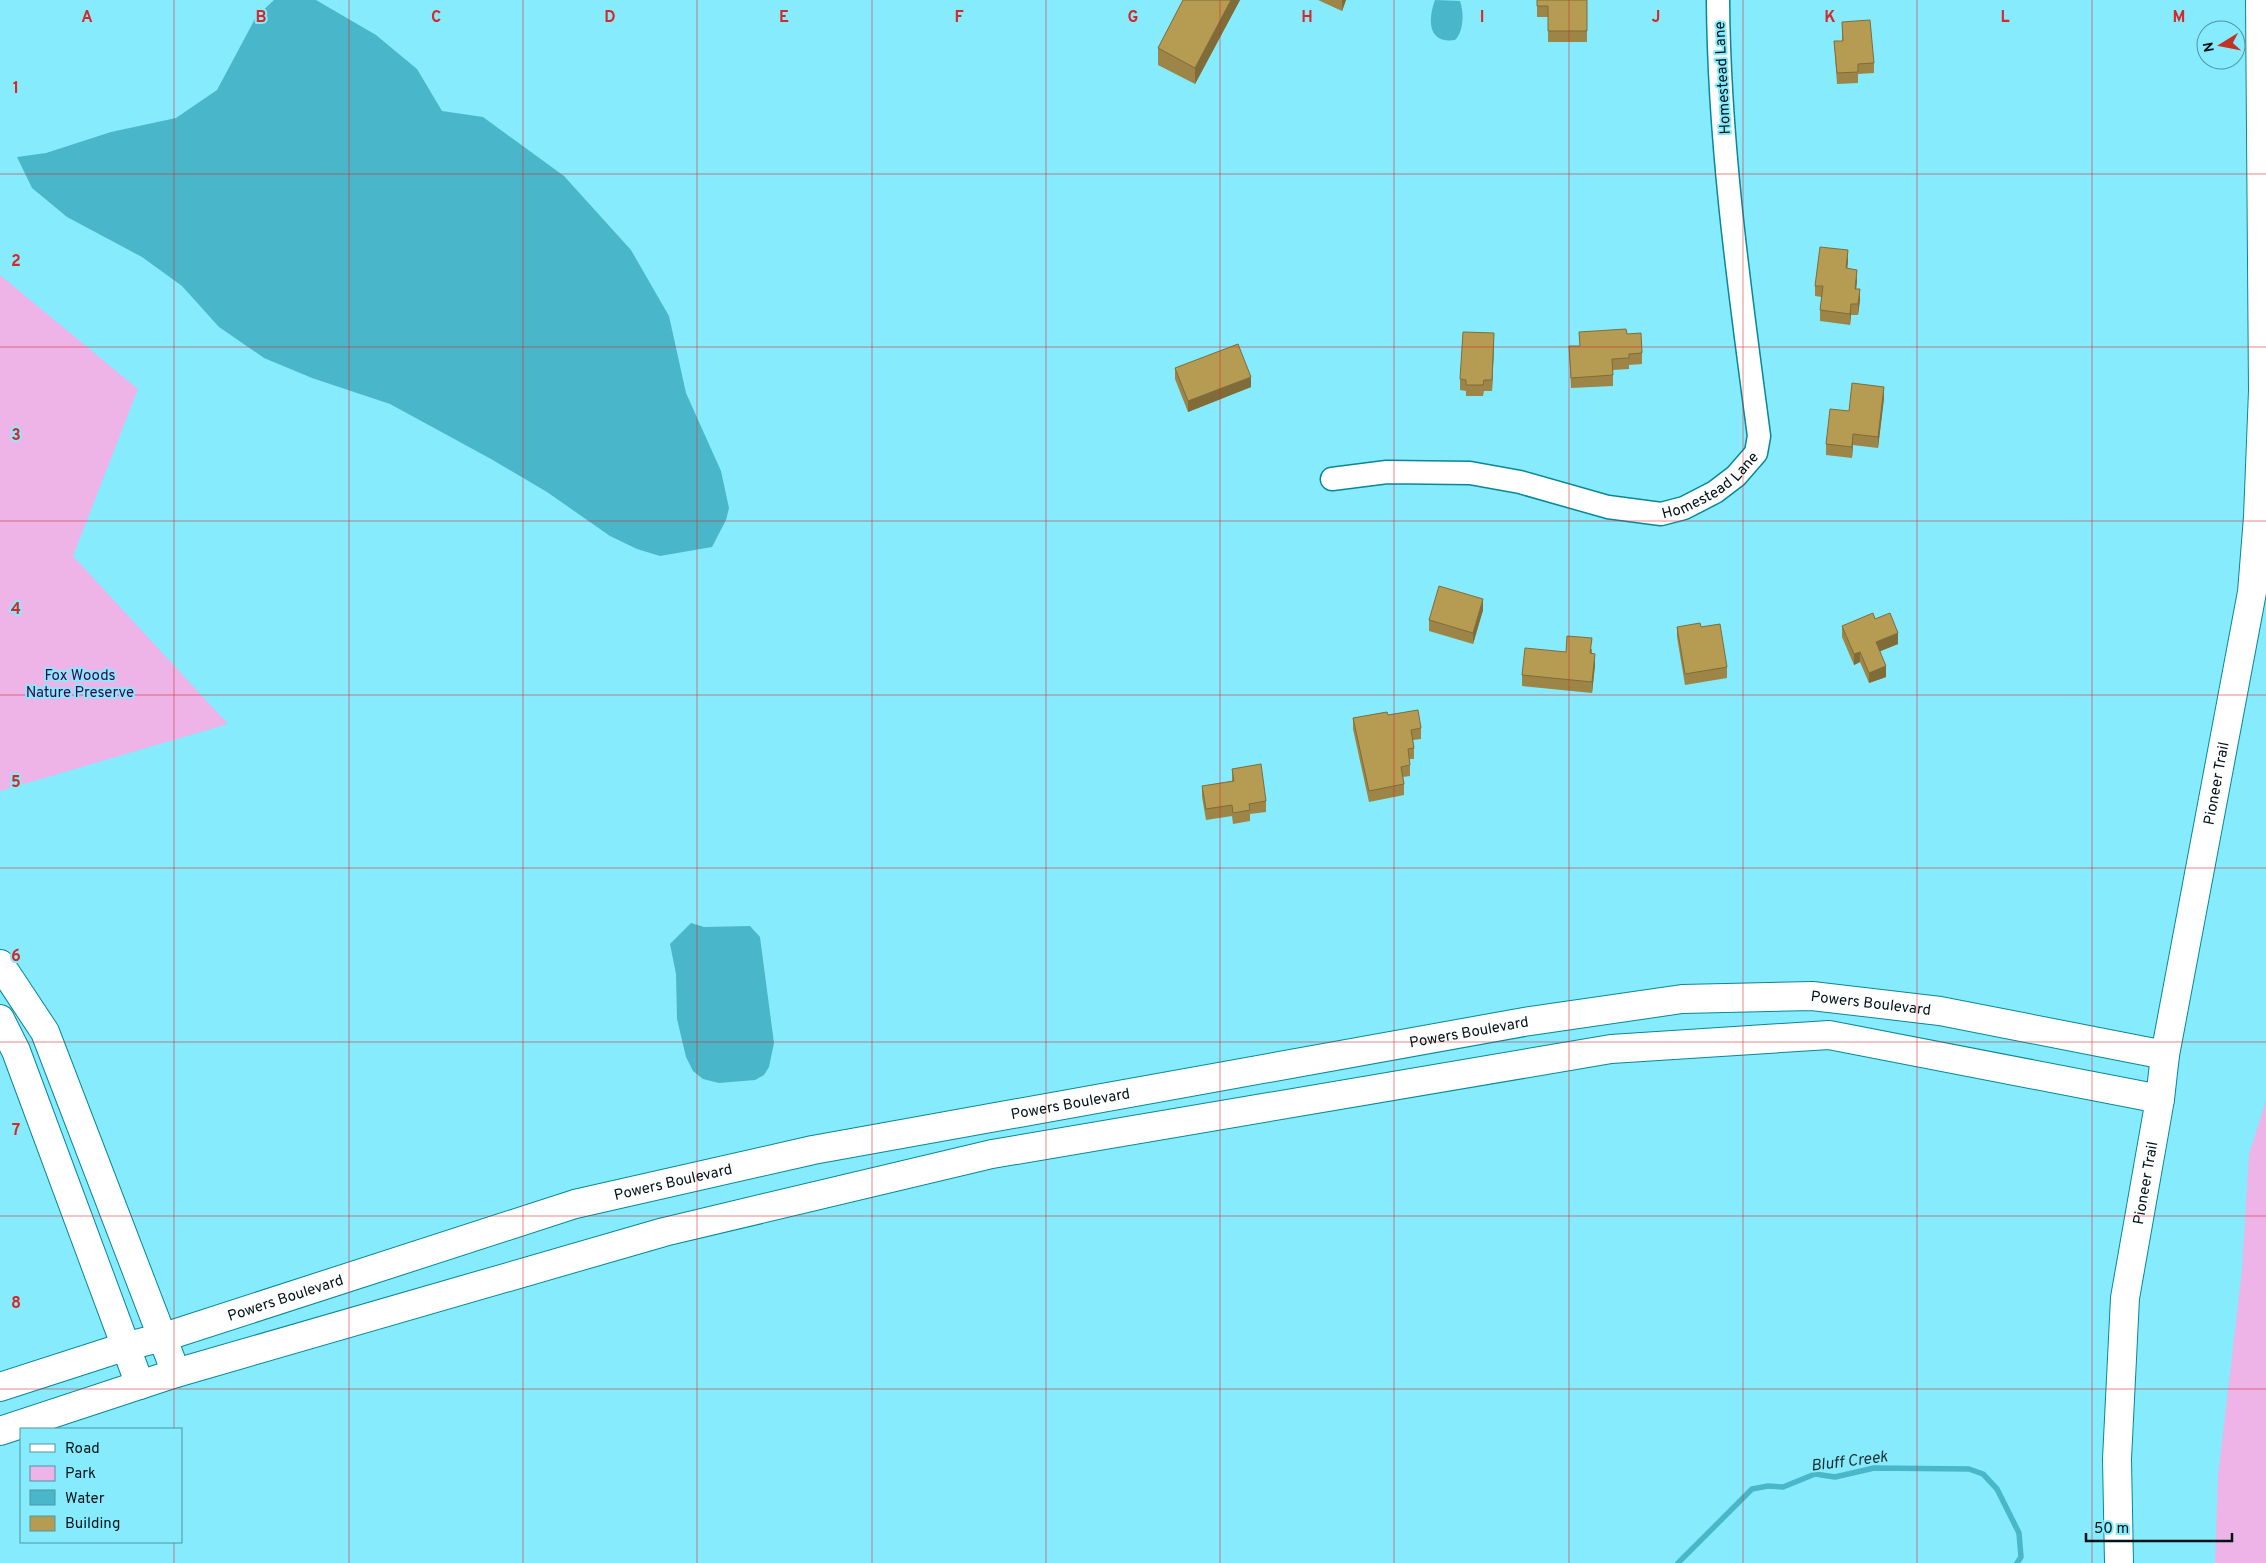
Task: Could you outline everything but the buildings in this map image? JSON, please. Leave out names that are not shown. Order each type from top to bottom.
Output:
[{"type":"main road","name":"Pioneer Trail","points":[[2119,1563],[2117,1459],[2125,1298],[2160,1099],[2165,1055],[2259,591],[2258,517],[2263,391],[2260,0]]},
{"type":"main road","points":[[0,964],[45,1032],[164,1337],[176,1373]]},
{"type":"main road","name":"Powers Boulevard","points":[[0,1387],[127,1346],[164,1337],[575,1204],[813,1150],[1524,1022],[1673,1000],[1812,996],[1940,1011],[2165,1055]]},
{"type":"main road","points":[[0,1019],[16,1051],[140,1385]]},
{"type":"main road","points":[[0,1431],[176,1373],[664,1232],[992,1154],[1611,1049],[1829,1034],[2160,1099]]},
{"type":"street","name":"Homestead Lane","points":[[1332,479],[1387,472],[1470,474],[1520,482],[1608,507],[1661,514],[1684,508],[1714,492],[1736,476],[1756,453],[1759,436],[1740,298],[1719,68],[1718,0]]},
{"type":"green space","name":"Fox Woods Nature Preserve","points":[[0,275],[138,389],[73,556],[228,724],[0,791]]},
{"type":"green space","points":[[2266,1101],[2266,1563],[2215,1563],[2218,1476],[2242,1270],[2249,1154]]},
{"type":"water","points":[[274,0],[316,0],[376,35],[417,69],[442,111],[483,117],[564,176],[631,250],[669,316],[686,393],[721,471],[729,508],[726,520],[712,547],[660,556],[637,549],[610,536],[547,492],[491,459],[390,404],[312,378],[264,358],[219,327],[182,286],[142,257],[67,217],[32,188],[17,157],[46,153],[111,132],[176,118],[217,90],[256,17]]},
{"type":"water","points":[[1435,0],[1460,1],[1462,21],[1460,32],[1455,40],[1439,38],[1432,29],[1431,15]]},
{"type":"water","points":[[691,923],[704,927],[750,926],[760,937],[774,1043],[769,1067],[764,1075],[755,1080],[719,1083],[703,1079],[693,1071],[686,1057],[677,1019],[676,974],[670,944]]},
{"type":"waterway","name":"Bluff Creek","points":[[1678,1563],[1752,1489],[1768,1486],[1783,1487],[1815,1474],[1835,1477],[1874,1468],[1969,1469],[1983,1474],[1997,1489],[2019,1533],[2021,1557],[2017,1563]]}]
